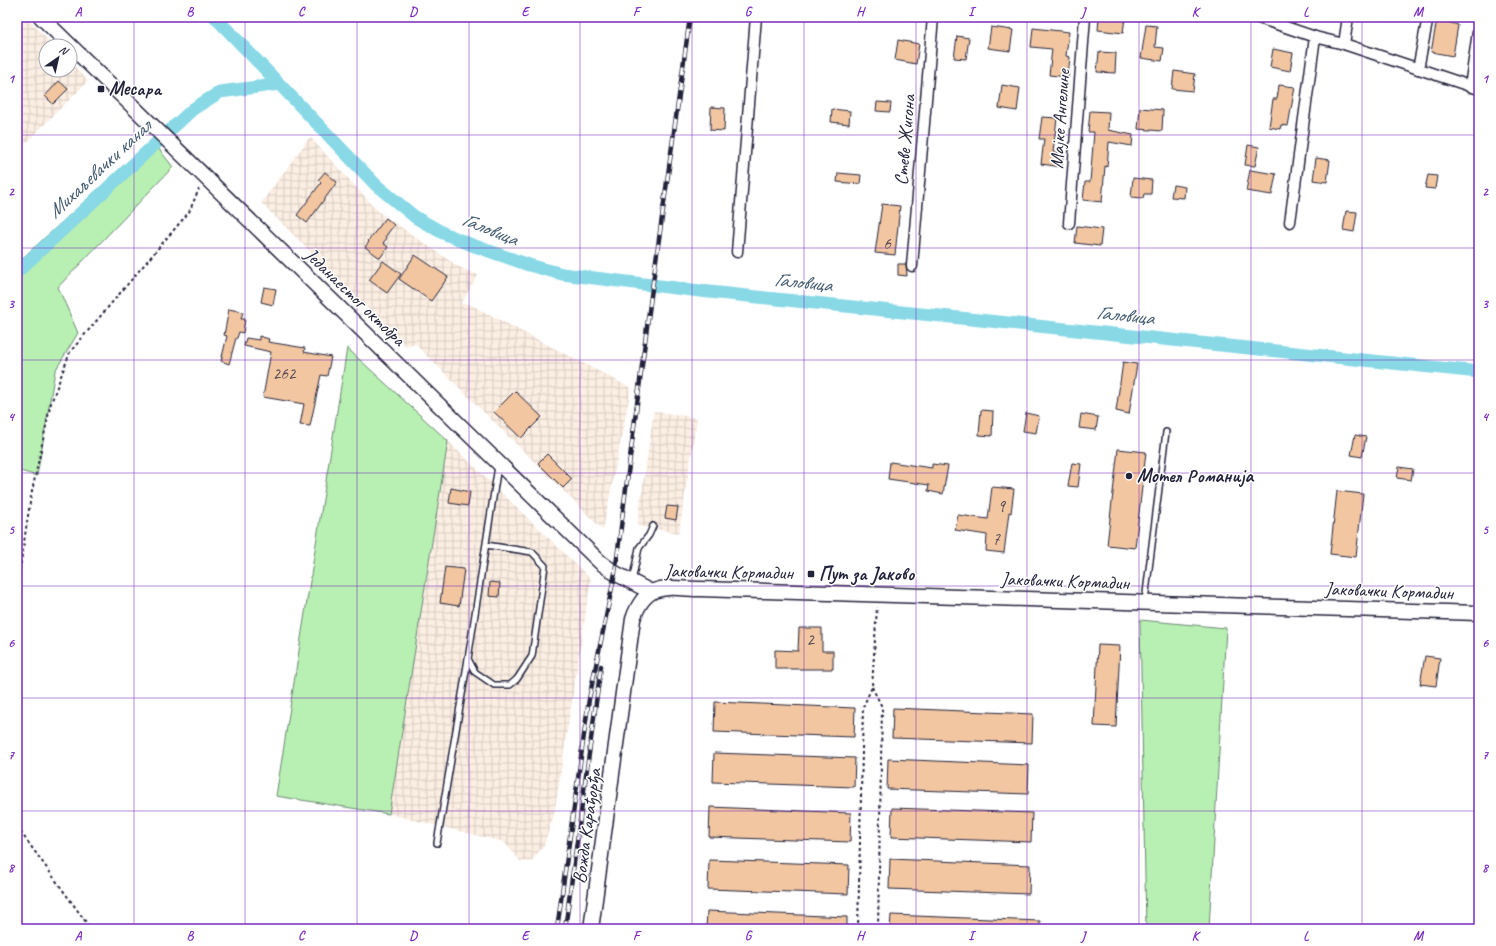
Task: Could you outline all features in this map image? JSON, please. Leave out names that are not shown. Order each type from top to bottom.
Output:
[{"type":"main road","name":"Једанаестог октобра","points":[[42,17],[173,147],[600,562],[651,592]]},
{"type":"main road","name":"Јаковачки Кормадин","points":[[651,592],[663,588],[1144,602],[1479,614]]},
{"type":"main road","name":"Вожда Карађорђа","points":[[591,929],[633,619],[638,604],[651,592]]},
{"type":"street","points":[[737,252],[756,17]]},
{"type":"street","name":"Стеве Жигона","points":[[912,266],[933,17]]},
{"type":"street","name":"Мајке Ангелине","points":[[1069,223],[1085,17]]},
{"type":"street","points":[[1256,17],[1284,22],[1315,37],[1344,44],[1475,88],[1479,25]]},
{"type":"street","points":[[1344,44],[1348,17]]},
{"type":"street","points":[[1418,69],[1428,17]]},
{"type":"street","points":[[1290,222],[1315,37]]},
{"type":"lane","points":[[1144,602],[1166,432]]},
{"type":"lane","points":[[437,843],[468,659],[498,463]]},
{"type":"lane","points":[[632,582],[639,548],[649,536],[653,526]]},
{"type":"lane","points":[[468,659],[475,672],[494,686],[510,685],[517,679],[532,656],[545,566],[532,552],[486,545]]},
{"type":"path","points":[[17,588],[31,496],[51,403],[70,352],[189,212],[204,177]]},
{"type":"path","points":[[858,929],[863,707],[872,688],[878,594]]},
{"type":"path","points":[[872,688],[882,707],[878,929]]},
{"type":"path","points":[[17,827],[91,929]]},
{"type":"shaded area","points":[[17,17],[26,17],[46,38],[38,38],[38,78],[78,78],[78,70],[88,81],[17,152]]},
{"type":"shaded area","points":[[310,137],[379,212],[459,267],[478,275],[461,304],[469,304],[631,388],[603,530],[415,344],[407,347],[261,203]]},
{"type":"shaded area","points":[[654,411],[697,418],[679,533],[637,526]]},
{"type":"shaded area","points":[[448,441],[591,579],[554,815],[544,845],[531,862],[520,861],[504,842],[389,814]]},
{"type":"green space","points":[[152,140],[173,167],[58,287],[78,333],[55,371],[37,476],[17,470],[17,263]]},
{"type":"green space","points":[[347,348],[448,441],[389,814],[276,796]]},
{"type":"green space","points":[[1140,620],[1226,628],[1209,929],[1146,929]]},
{"type":"building","points":[[1099,17],[1125,18],[1123,33],[1098,30]]},
{"type":"building","points":[[1437,19],[1458,25],[1453,56],[1431,52]]},
{"type":"building","points":[[1146,25],[1157,26],[1155,47],[1164,48],[1162,61],[1141,58]]},
{"type":"building","points":[[991,27],[1013,30],[1010,51],[988,48]]},
{"type":"building","points":[[1033,28],[1069,32],[1066,56],[1070,57],[1068,77],[1049,75],[1052,49],[1031,47]]},
{"type":"building","points":[[957,36],[969,38],[966,59],[954,58]]},
{"type":"building","points":[[898,40],[919,44],[916,64],[895,60]]},
{"type":"building","points":[[1273,49],[1293,53],[1290,71],[1270,67]]},
{"type":"building","points":[[1099,52],[1116,53],[1115,73],[1097,72]]},
{"type":"building","points":[[1174,71],[1195,74],[1193,91],[1172,89]]},
{"type":"building","points":[[59,81],[68,89],[53,104],[45,96]]},
{"type":"building","points":[[1002,85],[1020,88],[1017,111],[999,108]]},
{"type":"building","points":[[1279,85],[1295,87],[1288,126],[1281,125],[1280,129],[1269,127],[1273,99],[1277,99]]},
{"type":"building","points":[[877,102],[891,103],[890,112],[876,111]]},
{"type":"building","points":[[711,107],[725,108],[724,131],[710,130]]},
{"type":"building","points":[[1140,108],[1163,110],[1162,131],[1138,129]]},
{"type":"building","points":[[832,109],[850,111],[849,124],[831,122]]},
{"type":"building","points":[[1090,111],[1109,112],[1108,130],[1133,135],[1132,146],[1109,142],[1102,202],[1083,200],[1085,182],[1090,182],[1094,132],[1088,132]]},
{"type":"building","points":[[1042,117],[1057,118],[1053,152],[1063,153],[1062,167],[1041,164],[1044,139],[1039,139]]},
{"type":"building","points":[[1248,145],[1259,147],[1255,166],[1245,165]]},
{"type":"building","points":[[1316,158],[1330,160],[1327,182],[1313,180]]},
{"type":"building","points":[[1250,170],[1276,174],[1272,195],[1246,191]]},
{"type":"building","points":[[325,172],[337,182],[307,223],[297,215],[321,183],[318,180]]},
{"type":"building","points":[[838,173],[861,175],[860,184],[837,182]]},
{"type":"building","points":[[1428,175],[1437,176],[1435,189],[1425,188]]},
{"type":"building","points":[[1133,178],[1152,180],[1151,194],[1144,194],[1143,198],[1131,197]]},
{"type":"building","points":[[1173,185],[1185,187],[1184,198],[1171,197]]},
{"type":"building","points":[[882,204],[900,206],[895,255],[875,253]]},
{"type":"building","points":[[1346,211],[1357,212],[1354,232],[1343,230]]},
{"type":"building","points":[[386,218],[394,225],[385,237],[387,238],[383,243],[388,247],[380,258],[365,247]]},
{"type":"building","points":[[1077,226],[1102,229],[1100,246],[1075,243]]},
{"type":"building","points":[[415,255],[448,277],[431,301],[399,279]]},
{"type":"building","points":[[383,261],[401,274],[387,293],[369,280]]},
{"type":"building","points":[[898,264],[906,264],[907,276],[898,275]]},
{"type":"building","points":[[264,287],[276,289],[273,305],[261,302]]},
{"type":"building","points":[[229,309],[243,312],[241,319],[245,319],[243,333],[239,332],[236,338],[229,364],[221,361],[227,336],[224,335]]},
{"type":"building","points":[[259,336],[269,339],[268,342],[305,348],[304,352],[331,357],[327,376],[321,375],[310,426],[300,425],[304,404],[263,397],[271,352],[244,346],[246,338],[259,340]]},
{"type":"building","points":[[1123,362],[1137,364],[1129,414],[1116,411]]},
{"type":"building","points":[[515,391],[542,417],[521,438],[494,412]]},
{"type":"building","points":[[981,410],[993,411],[992,436],[979,435]]},
{"type":"building","points":[[1026,413],[1039,416],[1036,433],[1023,431]]},
{"type":"building","points":[[1081,414],[1098,417],[1096,430],[1079,428]]},
{"type":"building","points":[[1355,435],[1366,437],[1362,457],[1351,455]]},
{"type":"building","name":"Мотел Романија","points":[[1118,449],[1146,452],[1135,548],[1107,545]]},
{"type":"building","points":[[547,454],[572,479],[563,488],[538,463]]},
{"type":"building","points":[[890,462],[932,468],[932,464],[948,466],[943,494],[928,491],[929,485],[888,479]]},
{"type":"building","points":[[1072,463],[1081,464],[1078,487],[1068,486]]},
{"type":"building","points":[[1399,467],[1413,469],[1411,480],[1397,478]]},
{"type":"building","points":[[992,487],[1014,489],[1011,513],[1009,512],[1004,553],[986,551],[987,535],[955,530],[958,515],[988,519]]},
{"type":"building","points":[[451,488],[470,492],[468,506],[449,503]]},
{"type":"building","points":[[1337,491],[1363,494],[1356,557],[1330,554]]},
{"type":"building","points":[[667,506],[678,507],[676,520],[665,518]]},
{"type":"building","points":[[445,567],[464,569],[459,606],[440,603]]},
{"type":"building","points":[[490,582],[500,583],[499,597],[489,596]]},
{"type":"building","points":[[799,628],[822,628],[822,651],[833,651],[833,669],[775,669],[775,650],[798,651]]},
{"type":"building","points":[[1098,645],[1120,646],[1116,727],[1094,726]]},
{"type":"building","points":[[1425,656],[1440,658],[1436,686],[1420,684]]},
{"type":"building","points":[[715,702],[855,708],[854,737],[714,732]]},
{"type":"building","points":[[893,708],[1033,714],[1032,743],[892,738]]},
{"type":"building","points":[[714,753],[855,758],[854,787],[713,782]]},
{"type":"building","points":[[888,759],[1029,765],[1028,794],[887,789]]},
{"type":"building","points":[[710,807],[851,813],[850,842],[709,837]]},
{"type":"building","points":[[892,808],[1032,813],[1031,842],[891,837]]},
{"type":"building","points":[[890,859],[1030,865],[1029,894],[889,889]]},
{"type":"building","points":[[709,860],[849,865],[848,894],[708,889]]},
{"type":"building","points":[[707,911],[847,917],[847,929],[706,929]]},
{"type":"building","points":[[891,915],[1040,921],[1040,929],[890,929]]},
{"type":"waterway","name":"Галовица","points":[[215,17],[376,185],[415,217],[443,233],[529,265],[562,274],[700,291],[1479,372]]},
{"type":"waterway","name":"Михаљевачки канал","points":[[17,272],[193,109],[220,92],[279,84]]},
{"type":"railway","points":[[557,929],[589,699],[615,573],[651,296],[690,17]]},
{"type":"railway","points":[[565,929],[601,666]]},
{"type":"place","name":"Месара","points":[[101,89]]},
{"type":"place","name":"Мотел Романија","points":[[1129,476]]},
{"type":"place","name":"Пут за Јаково","points":[[811,574]]}]
